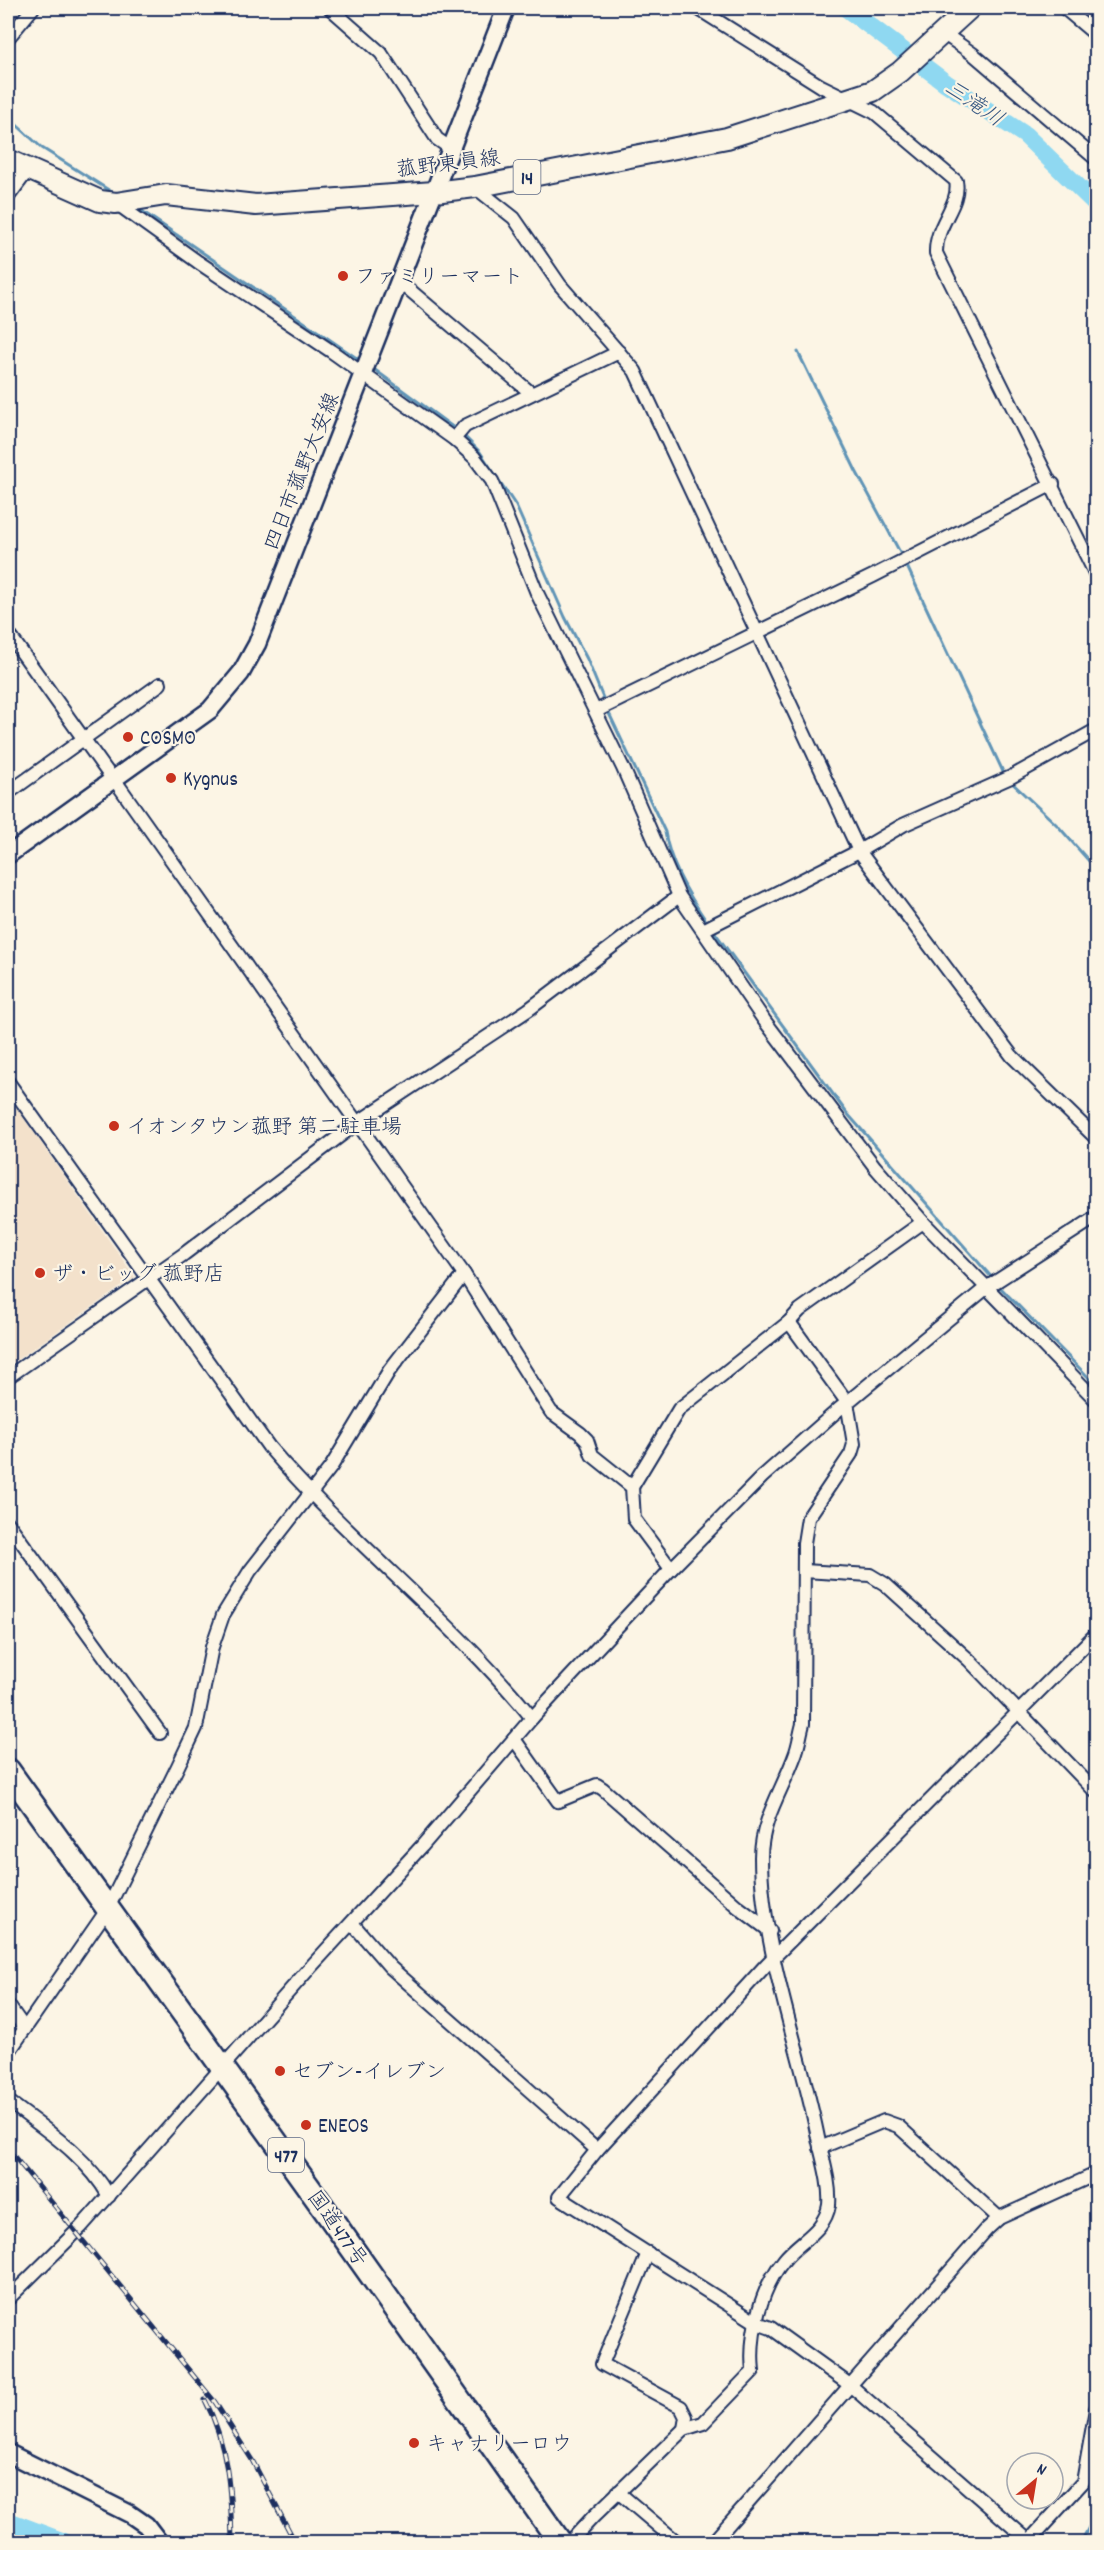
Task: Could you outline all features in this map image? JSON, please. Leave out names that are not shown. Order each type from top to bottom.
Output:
[{"type":"highway","name":"国道477号","points":[[8,1770],[560,2542]]},
{"type":"main road","name":"四日市菰野大安線","points":[[8,855],[210,710],[241,673],[257,644],[506,8]]},
{"type":"main road","name":"菰野東員線","points":[[8,160],[100,201],[126,202],[166,195],[256,205],[475,187],[727,138],[873,91],[900,72],[970,8]]},
{"type":"main road","points":[[8,2453],[130,2514],[146,2525],[159,2542]]},
{"type":"street","points":[[8,38],[33,8]]},
{"type":"street","points":[[330,8],[381,53],[437,139],[450,148]]},
{"type":"street","points":[[697,8],[844,99],[874,112],[956,181],[956,198],[938,231],[936,253],[1053,484],[1096,575]]},
{"type":"street","points":[[1064,8],[1096,35]]},
{"type":"street","points":[[940,35],[973,54],[1096,159]]},
{"type":"street","points":[[8,197],[29,169]]},
{"type":"street","points":[[475,187],[514,218],[560,285],[635,371],[859,851],[1012,1056],[1096,1138]]},
{"type":"street","points":[[126,202],[198,262],[308,334],[366,367],[455,438],[474,457],[492,481],[537,593],[598,710],[679,896],[824,1103],[923,1222],[1096,1400]]},
{"type":"street","points":[[399,281],[531,393]]},
{"type":"street","points":[[455,438],[465,426],[619,352]]},
{"type":"street","points":[[598,710],[1053,484]]},
{"type":"street","points":[[8,633],[464,1274],[551,1412],[580,1433],[587,1440],[592,1455],[632,1487]]},
{"type":"street","points":[[8,794],[160,684]]},
{"type":"street","points":[[703,930],[859,851],[903,825],[1007,779],[1096,730]]},
{"type":"street","points":[[8,1377],[184,1254],[357,1123],[528,1010],[679,896]]},
{"type":"street","points":[[8,1082],[146,1279],[269,1447],[310,1496],[499,1677],[532,1719]]},
{"type":"street","points":[[8,2299],[81,2227],[532,1719],[671,1569],[762,1477],[847,1402],[988,1287],[1096,1217]]},
{"type":"street","points":[[671,1569],[634,1519],[632,1487],[680,1408],[789,1322],[800,1310],[923,1222]]},
{"type":"street","points":[[8,2053],[107,1910],[196,1728],[212,1647],[223,1615],[250,1571],[331,1467],[389,1371],[464,1274]]},
{"type":"street","points":[[570,2542],[684,2429],[703,2423],[753,2371],[751,2354],[757,2323],[768,2288],[785,2258],[819,2226],[826,2214],[829,2199],[820,2148],[774,1957],[761,1858],[762,1835],[796,1753],[803,1724],[804,1571],[808,1518],[851,1454],[854,1444],[847,1402],[789,1322]]},
{"type":"street","points":[[8,1523],[160,1733]]},
{"type":"street","points":[[804,1571],[870,1575],[885,1584],[1020,1710],[1096,1792]]},
{"type":"street","points":[[1096,1635],[774,1957],[597,2150],[559,2197],[757,2323],[771,2328],[850,2385],[1030,2542],[1083,2482],[1096,2409]]},
{"type":"street","points":[[514,1739],[558,1801],[597,1785],[738,1907],[770,1931]]},
{"type":"street","points":[[352,1923],[390,1967],[597,2150]]},
{"type":"street","points":[[8,2005],[25,2029]]},
{"type":"street","points":[[8,2101],[76,2154],[99,2178],[109,2196]]},
{"type":"street","points":[[820,2148],[826,2148],[884,2121],[891,2123],[898,2126],[999,2218]]},
{"type":"street","points":[[713,2542],[987,2229],[999,2218],[1096,2174]]},
{"type":"street","points":[[648,2253],[602,2364],[681,2407],[686,2417],[684,2429]]},
{"type":"street","points":[[618,2492],[677,2542]]},
{"type":"shaded area","points":[[8,1096],[135,1277],[8,1366]]},
{"type":"waterway","name":"三滝川","points":[[846,8],[946,83],[1025,135],[1096,204]]},
{"type":"waterway","points":[[8,117],[42,148],[115,194]]},
{"type":"waterway","points":[[136,207],[361,361]]},
{"type":"waterway","points":[[798,352],[856,471],[902,556]]},
{"type":"waterway","points":[[371,367],[458,431]]},
{"type":"waterway","points":[[463,435],[480,452],[516,506],[605,703]]},
{"type":"waterway","points":[[905,562],[1005,776]]},
{"type":"waterway","points":[[607,709],[665,832],[676,869],[709,925]]},
{"type":"waterway","points":[[1010,781],[1058,826],[1096,869]]},
{"type":"waterway","points":[[713,930],[846,1112],[994,1280]]},
{"type":"waterway","points":[[998,1285],[1096,1385]]},
{"type":"waterway","points":[[1081,2542],[1096,2514]]},
{"type":"waterway","points":[[8,2521],[64,2542]]},
{"type":"railway","points":[[8,2149],[215,2402],[252,2460],[295,2542]]},
{"type":"railway","points":[[205,2400],[219,2434],[227,2469],[232,2542]]},
{"type":"place","name":"ファミリーマート","points":[[343,276]]},
{"type":"place","name":"COSMO","points":[[128,737]]},
{"type":"place","name":"Kygnus","points":[[171,778]]},
{"type":"place","name":"イオンタウン菰野 第二駐車場","points":[[114,1126]]},
{"type":"place","name":"ザ・ビッグ 菰野店","points":[[40,1273]]},
{"type":"place","name":"セブン-イレブン","points":[[280,2071]]},
{"type":"place","name":"ENEOS","points":[[306,2125]]},
{"type":"place","name":"キャナリーロウ","points":[[414,2443]]}]
